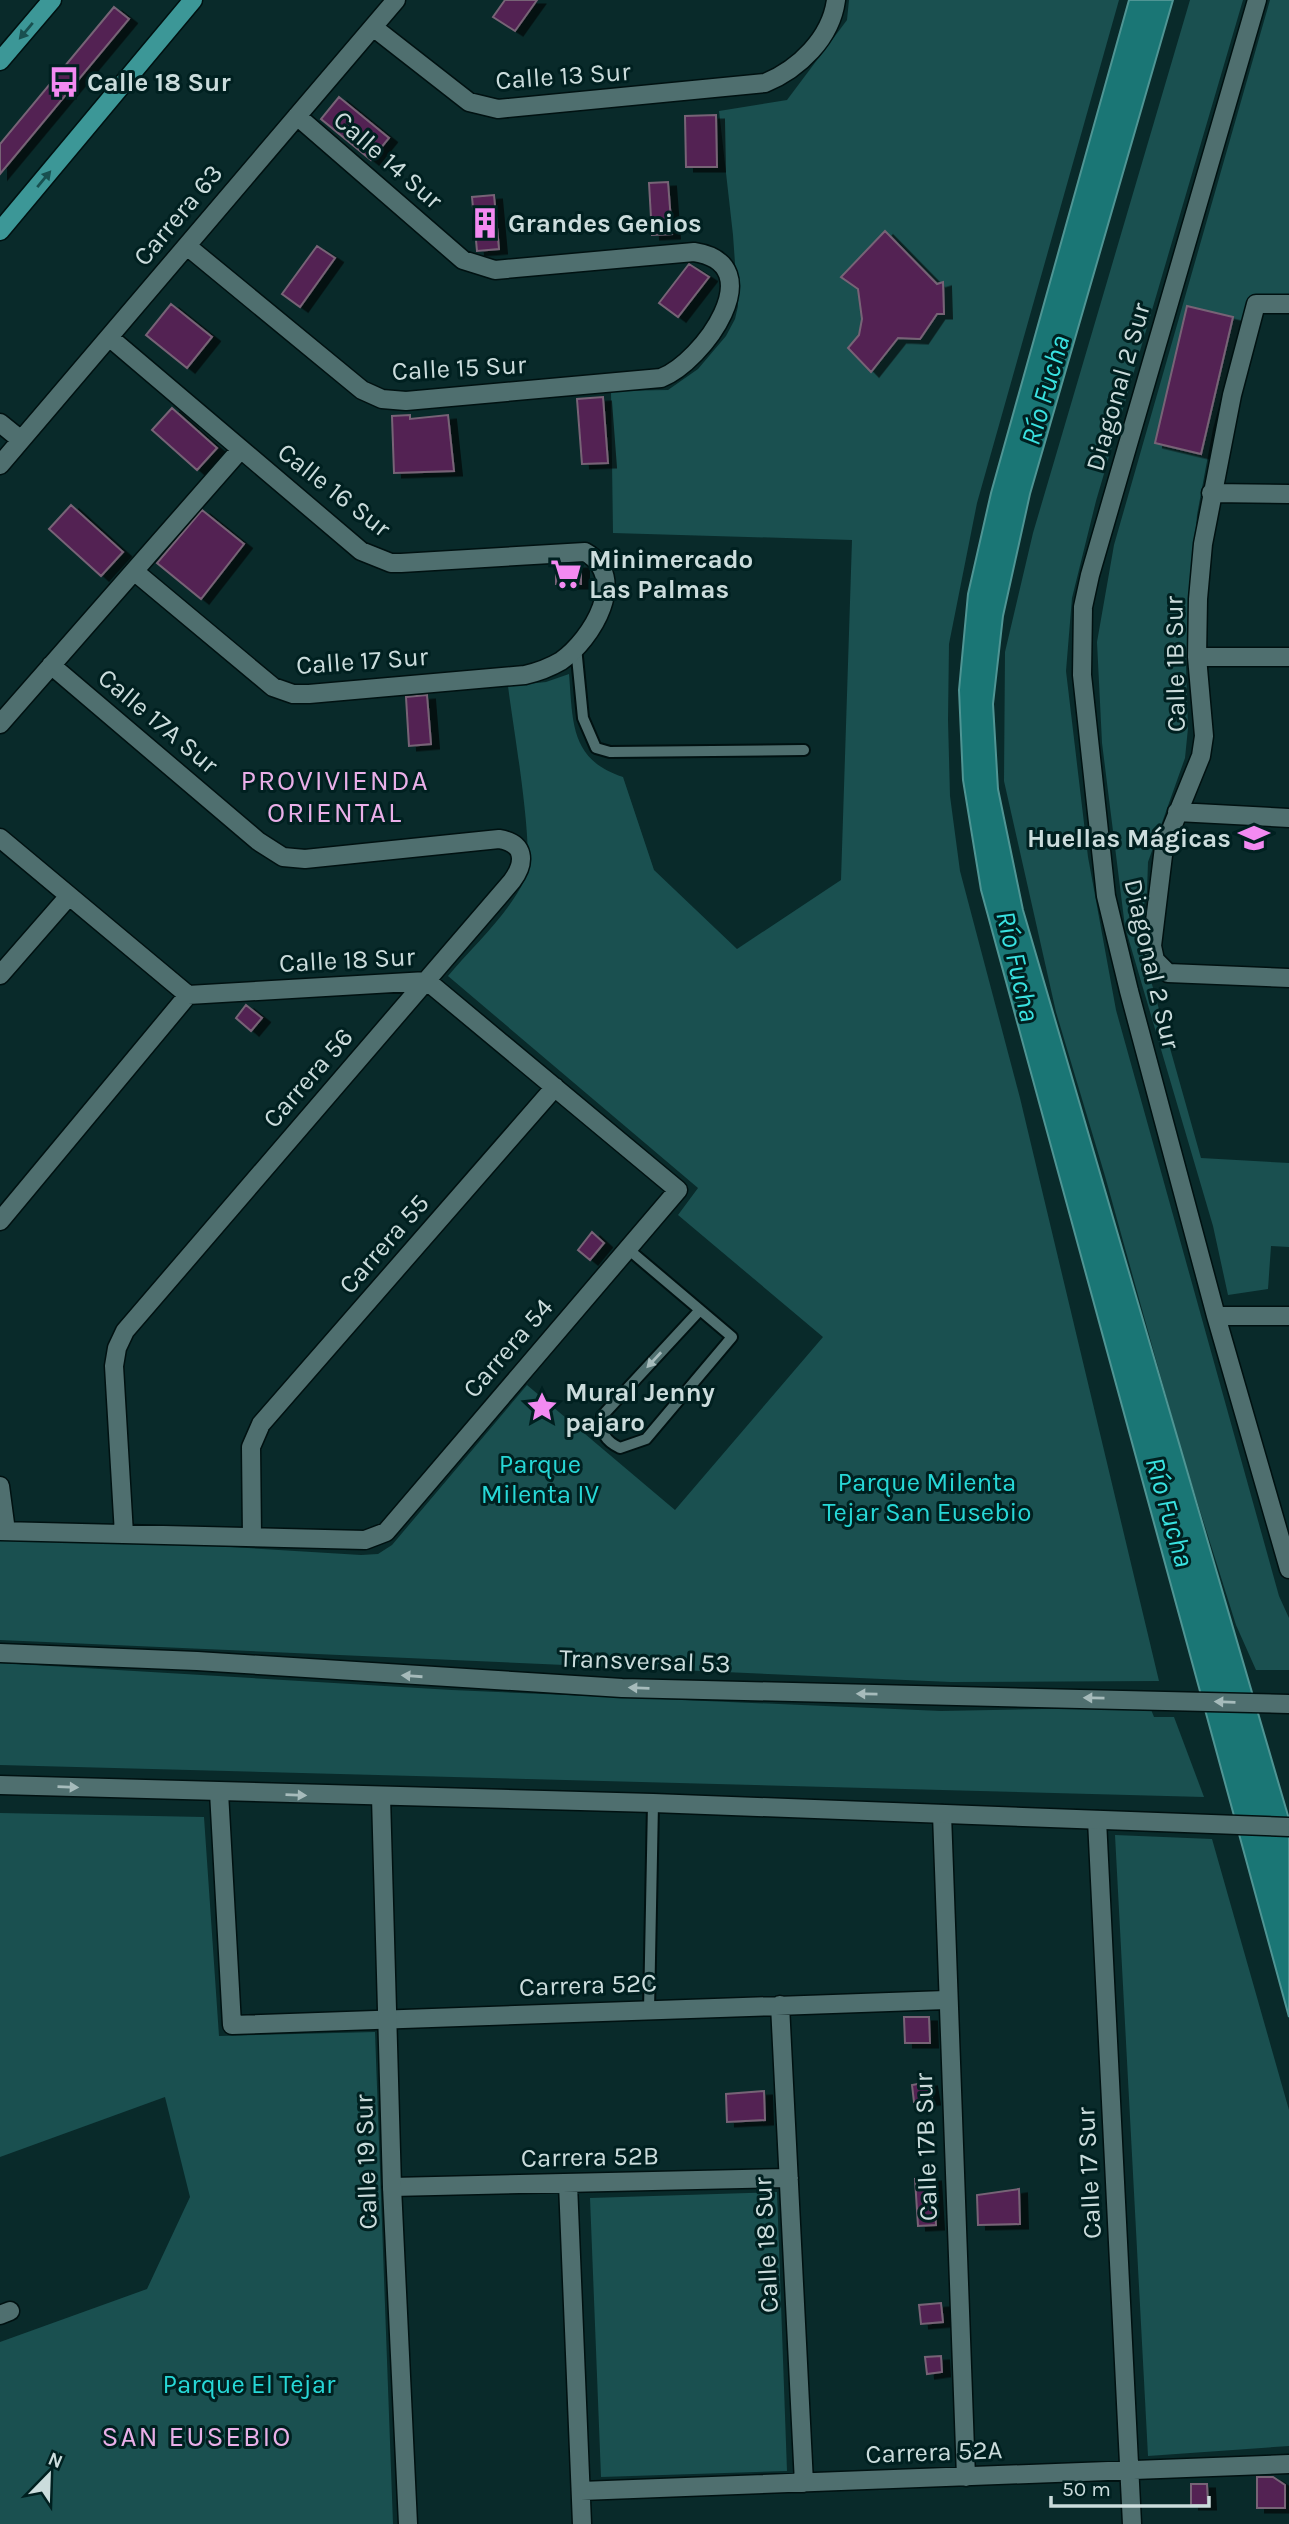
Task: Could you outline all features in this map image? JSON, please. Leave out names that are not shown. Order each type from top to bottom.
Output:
[{"type":"main road","points":[[0,231],[193,0]]},
{"type":"main road","points":[[0,61],[50,1]]},
{"type":"street","name":"Carrera 63","points":[[0,465],[396,0]]},
{"type":"street","name":"Calle 13 Sur","points":[[373,27],[469,102],[484,108],[748,86],[781,76],[824,36],[834,16],[836,0]]},
{"type":"street","name":"Diagonal 2 Sur","points":[[1257,0],[1090,575],[1083,607],[1081,646],[1087,734],[1106,896],[1216,1316],[1289,1569]]},
{"type":"street","name":"Calle 14 Sur","points":[[297,116],[463,260],[477,267],[495,270],[694,252],[707,254],[724,267],[729,282],[718,326],[685,364],[674,374],[661,378]]},
{"type":"street","name":"Calle 15 Sur","points":[[187,246],[362,390],[382,399],[406,401],[661,378]]},
{"type":"street","name":"Calle 1B Sur","points":[[1289,304],[1256,304],[1211,493],[1198,598],[1197,657],[1204,736],[1201,756],[1164,847],[1152,946],[1155,960],[1168,973],[1289,978]]},
{"type":"street","name":"Calle 16 Sur","points":[[109,337],[360,551],[391,563],[570,551],[585,552],[597,558],[604,568],[607,586],[603,605],[576,647]]},
{"type":"street","points":[[0,423],[21,440]]},
{"type":"street","points":[[0,724],[241,449]]},
{"type":"street","points":[[1211,493],[1289,494]]},
{"type":"street","name":"Calle 17 Sur","points":[[134,571],[273,687],[293,694],[525,675],[550,667],[576,647]]},
{"type":"street","points":[[1197,657],[1289,657]]},
{"type":"street","name":"Calle 17A Sur","points":[[51,665],[258,841],[283,857],[305,859],[499,839],[510,841]]},
{"type":"street","points":[[1177,812],[1289,818]]},
{"type":"street","points":[[0,838],[188,995],[0,1221]]},
{"type":"street","name":"Carrera 56","points":[[124,1534],[114,1366],[117,1348],[125,1331],[521,869],[523,858],[518,847],[510,841]]},
{"type":"street","points":[[0,975],[69,896]]},
{"type":"street","name":"Calle 18 Sur","points":[[188,995],[427,981],[678,1190]]},
{"type":"street","name":"Carrera 55","points":[[253,1536],[251,1447],[261,1424],[555,1087]]},
{"type":"street","name":"Carrera 54","points":[[253,1536],[376,1538],[386,1532],[678,1190]]},
{"type":"street","points":[[1216,1316],[1289,1316]]},
{"type":"street","points":[[0,1486],[3,1531],[253,1536]]},
{"type":"street","name":"Transversal 53","points":[[0,1653],[197,1661],[622,1688],[1288,1704]]},
{"type":"street","points":[[0,1784],[1289,1827]]},
{"type":"street","name":"Carrera 52C","points":[[219,1792],[232,2025],[388,2017],[946,2000]]},
{"type":"street","name":"Calle 19 Sur","points":[[382,1797],[393,2187],[408,2524]]},
{"type":"street","name":"Calle 17B Sur","points":[[942,1814],[946,2000],[966,2477]]},
{"type":"street","name":"Calle 17 Sur","points":[[1097,1820],[1132,2524]]},
{"type":"street","name":"Calle 18 Sur","points":[[780,2005],[804,2483]]},
{"type":"street","name":"Carrera 52B","points":[[393,2187],[789,2178]]},
{"type":"street","points":[[568,2184],[582,2524]]},
{"type":"street","name":"Carrera 52A","points":[[581,2491],[1289,2464]]},
{"type":"lane","points":[[576,647],[583,718],[596,748],[610,752],[804,750]]},
{"type":"lane","points":[[628,1249],[732,1337],[646,1439],[620,1448],[609,1443],[600,1429],[602,1416],[700,1310]]},
{"type":"lane","points":[[649,2010],[653,1804]]},
{"type":"green space","name":"Parque Milenta Tejar San Eusebio","points":[[849,0],[1119,0],[977,503],[949,644],[948,720],[950,796],[960,871],[1020,1098],[1159,1681],[951,1682],[0,1640],[0,1539],[134,1541],[378,1554],[392,1545],[527,1385],[675,1510],[823,1337],[678,1215],[698,1188],[448,976],[500,918],[525,879],[528,865],[526,816],[508,686],[546,682],[569,674],[578,737],[593,760],[606,770],[623,777],[654,870],[737,949],[841,880],[852,540],[613,533],[611,391],[668,390],[698,369],[726,336],[738,306],[719,111],[787,100],[847,20]]},
{"type":"green space","points":[[1190,0],[1243,0],[1096,501],[1072,598],[1066,671],[1088,857],[1116,1010],[1279,1596],[1289,1618],[1289,1670],[1256,1670],[1236,1625],[1181,1450],[1105,1176],[1056,1012],[1004,781],[1005,652],[1033,533]]},
{"type":"green space","points":[[1270,0],[1289,0],[1289,298],[1247,300],[1213,429],[1197,515],[1186,666],[1188,728],[1185,758],[1148,862],[1147,892],[1139,926],[1144,956],[1201,1158],[1289,1163],[1289,1247],[1271,1246],[1268,1289],[1228,1295],[1213,1226],[1125,927],[1102,743],[1097,642],[1114,545]]},
{"type":"green space","points":[[0,1663],[452,1690],[941,1711],[1150,1707],[1154,1717],[1174,1717],[1204,1797],[0,1765]]},
{"type":"green space","name":"Parque El Tejar","points":[[0,1813],[204,1817],[219,2036],[375,2032],[393,2524],[0,2524],[0,2342],[147,2289],[190,2197],[165,2097],[0,2157]]},
{"type":"green space","points":[[1115,1835],[1212,1839],[1289,2110],[1289,2446],[1148,2456]]},
{"type":"green space","points":[[777,2192],[787,2471],[601,2477],[590,2198]]},
{"type":"water","name":"Río Fucha","points":[[1129,0],[1173,0],[1030,494],[1003,616],[993,704],[998,789],[1023,910],[1289,1819],[1289,2017],[981,890],[963,780],[959,690],[968,594],[991,493]]},
{"type":"building","points":[[505,0],[537,0],[515,31],[493,17]]},
{"type":"building","name":"Calle 18 Sur","points":[[114,7],[129,19],[0,174],[0,144]]},
{"type":"building","points":[[339,97],[389,138],[371,160],[321,119]]},
{"type":"building","points":[[716,115],[717,167],[686,167],[685,116]]},
{"type":"building","points":[[668,182],[672,234],[652,235],[649,183]]},
{"type":"building","name":"Grandes Genios","points":[[494,195],[499,249],[477,251],[472,197]]},
{"type":"building","points":[[885,231],[937,284],[943,282],[944,314],[937,314],[920,339],[898,338],[871,372],[848,348],[859,335],[862,319],[858,289],[841,277]]},
{"type":"building","points":[[317,246],[335,258],[300,307],[282,294]]},
{"type":"building","points":[[689,264],[709,277],[678,317],[659,303]]},
{"type":"building","points":[[171,304],[212,337],[187,368],[146,335]]},
{"type":"building","points":[[1187,306],[1233,317],[1201,454],[1155,443]]},
{"type":"building","points":[[603,397],[608,463],[582,464],[577,399]]},
{"type":"building","points":[[172,408],[217,448],[197,470],[152,430]]},
{"type":"building","points":[[410,415],[410,419],[448,415],[454,471],[394,473],[392,416]]},
{"type":"building","points":[[71,505],[123,552],[101,576],[49,529]]},
{"type":"building","points":[[202,510],[244,544],[201,599],[157,563]]},
{"type":"building","points":[[581,564],[581,584],[556,584],[556,565]]},
{"type":"building","points":[[427,695],[431,744],[409,746],[406,697]]},
{"type":"building","points":[[246,1005],[262,1018],[251,1031],[236,1018]]},
{"type":"building","points":[[592,1232],[604,1243],[590,1260],[578,1250]]},
{"type":"building","points":[[904,2017],[929,2017],[930,2043],[905,2043]]},
{"type":"building","points":[[929,2082],[932,2100],[914,2102],[912,2085]]},
{"type":"building","points":[[764,2091],[765,2120],[727,2122],[726,2094]]},
{"type":"building","points":[[933,2177],[936,2225],[918,2226],[915,2179]]},
{"type":"building","points":[[1019,2189],[1020,2224],[978,2225],[977,2195]]},
{"type":"building","points":[[941,2303],[943,2322],[921,2324],[919,2305]]},
{"type":"building","points":[[941,2356],[942,2372],[927,2374],[925,2357]]},
{"type":"building","points":[[1257,2477],[1273,2477],[1285,2485],[1285,2508],[1257,2508]]},
{"type":"building","points":[[1191,2484],[1207,2484],[1208,2505],[1191,2505]]},
{"type":"place","name":"Calle 18 Sur","points":[[64,82]]},
{"type":"place","name":"Grandes Genios","points":[[485,223]]},
{"type":"place","name":"Minimercado Las Palmas","points":[[566,574]]},
{"type":"place","name":"Huellas Mágicas","points":[[1254,838]]},
{"type":"place","name":"Mural Jenny pajaro","points":[[542,1407]]},
{"type":"district","name":"PROVIVIENDA ORIENTAL","points":[[335,796]]},
{"type":"district","name":"SAN EUSEBIO","points":[[197,2436]]},
{"type":"park label","name":"Parque Milenta IV","points":[[540,1479]]}]
